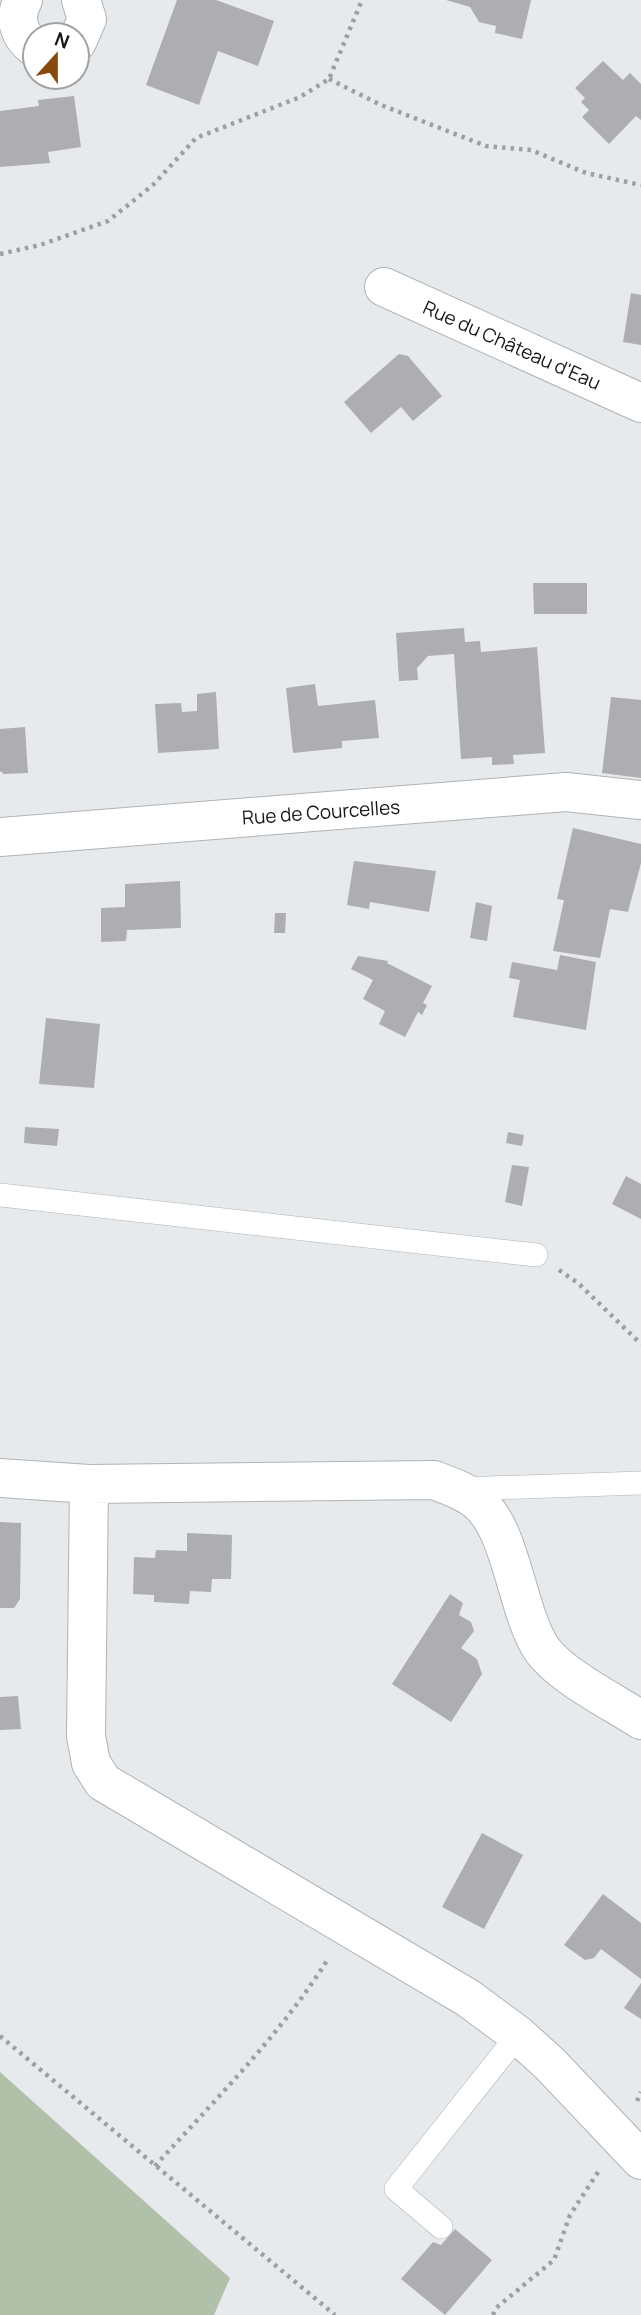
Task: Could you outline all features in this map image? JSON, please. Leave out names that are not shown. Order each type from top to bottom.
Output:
[{"type":"street","points":[[81,0],[86,21]]},
{"type":"street","name":"Rue du Château d'Eau","points":[[384,287],[641,403]]},
{"type":"street","name":"Rue de Courcelles","points":[[0,837],[566,792],[641,800]]},
{"type":"street","points":[[0,1478],[89,1484],[434,1480],[457,1489],[478,1502],[489,1514],[498,1531],[531,1630],[543,1651],[565,1670],[641,1720]]},
{"type":"street","points":[[89,1484],[86,1736],[91,1763],[103,1782],[468,1998],[518,2035],[630,2149]]},
{"type":"lane","points":[[0,1195],[536,1255]]},
{"type":"lane","points":[[457,1489],[641,1483]]},
{"type":"lane","points":[[441,2227],[396,2189],[518,2035]]},
{"type":"path","points":[[0,254],[40,245],[108,221],[153,185],[196,138],[300,97],[329,79],[362,0]]},
{"type":"path","points":[[329,79],[381,105],[486,146],[531,150],[586,173],[641,185]]},
{"type":"path","points":[[536,1255],[578,1283],[641,1344]]},
{"type":"path","points":[[155,2166],[314,1981],[349,1926]]},
{"type":"path","points":[[0,2036],[335,2315]]},
{"type":"path","points":[[493,2315],[496,2308],[554,2260],[570,2215],[593,2177],[608,2160],[630,2149],[641,2092]]},
{"type":"green space","points":[[0,2072],[230,2278],[214,2315],[0,2315]]},
{"type":"building","points":[[177,0],[216,0],[274,21],[258,66],[218,51],[199,105],[146,85]]},
{"type":"building","points":[[446,0],[531,0],[522,39],[495,33],[496,26],[479,22],[470,7]]},
{"type":"building","points":[[603,61],[623,80],[630,73],[641,84],[641,120],[636,116],[609,144],[582,117],[589,110],[581,102],[585,98],[575,88]]},
{"type":"building","points":[[74,96],[81,147],[48,152],[50,163],[0,167],[0,111],[39,106],[38,100]]},
{"type":"building","points":[[631,293],[641,295],[641,345],[623,342]]},
{"type":"building","points":[[399,354],[408,356],[442,396],[413,421],[401,407],[371,433],[344,402]]},
{"type":"building","points":[[533,583],[587,583],[587,614],[534,614]]},
{"type":"building","points":[[464,628],[465,642],[480,641],[481,652],[537,647],[545,753],[513,755],[514,764],[492,765],[492,757],[461,759],[454,654],[428,656],[417,668],[418,680],[399,681],[396,633]]},
{"type":"building","points":[[315,684],[318,706],[375,700],[379,738],[342,741],[342,748],[293,753],[286,688]]},
{"type":"building","points":[[216,692],[219,749],[158,753],[155,704],[181,703],[182,712],[197,711],[197,694]]},
{"type":"building","points":[[611,697],[641,700],[641,778],[602,773]]},
{"type":"building","points":[[25,727],[28,773],[4,774],[0,771],[0,729]]},
{"type":"building","points":[[573,828],[641,844],[641,863],[628,912],[610,909],[600,958],[553,951],[564,900],[557,899]]},
{"type":"building","points":[[354,861],[436,871],[429,912],[370,902],[369,909],[347,905]]},
{"type":"building","points":[[180,881],[181,928],[127,930],[126,941],[101,942],[101,908],[125,907],[125,884]]},
{"type":"building","points":[[476,902],[492,906],[487,941],[470,938]]},
{"type":"building","points":[[275,913],[286,913],[285,933],[274,933]]},
{"type":"building","points":[[560,955],[596,962],[586,1030],[513,1017],[520,980],[509,978],[512,962],[557,970]]},
{"type":"building","points":[[358,956],[388,961],[387,963],[432,986],[423,1003],[427,1005],[422,1015],[418,1012],[405,1037],[379,1024],[385,1011],[363,999],[373,980],[351,969]]},
{"type":"building","points":[[46,1018],[100,1024],[94,1088],[39,1084]]},
{"type":"building","points":[[25,1127],[59,1129],[57,1146],[24,1143]]},
{"type":"building","points":[[508,1132],[524,1135],[522,1146],[506,1143]]},
{"type":"building","points":[[512,1165],[529,1167],[522,1206],[505,1202]]},
{"type":"building","points":[[626,1176],[641,1184],[641,1219],[612,1204]]},
{"type":"building","points":[[0,1522],[21,1523],[20,1599],[14,1608],[0,1608]]},
{"type":"building","points":[[187,1533],[232,1535],[231,1579],[212,1579],[211,1592],[190,1591],[189,1604],[154,1602],[154,1595],[133,1594],[134,1557],[155,1558],[156,1550],[187,1551]]},
{"type":"building","points":[[450,1594],[463,1603],[459,1615],[471,1622],[474,1631],[461,1648],[477,1659],[482,1674],[451,1722],[392,1684]]},
{"type":"building","points":[[18,1696],[21,1729],[0,1730],[0,1697]]},
{"type":"building","points":[[482,1833],[523,1855],[484,1929],[442,1907]]},
{"type":"building","points":[[603,1894],[641,1923],[641,1979],[601,1949],[594,1958],[585,1960],[564,1945]]},
{"type":"building","points":[[641,1983],[641,2019],[624,2008]]},
{"type":"building","points":[[455,2229],[492,2260],[445,2315],[401,2279],[433,2242],[441,2245]]}]
